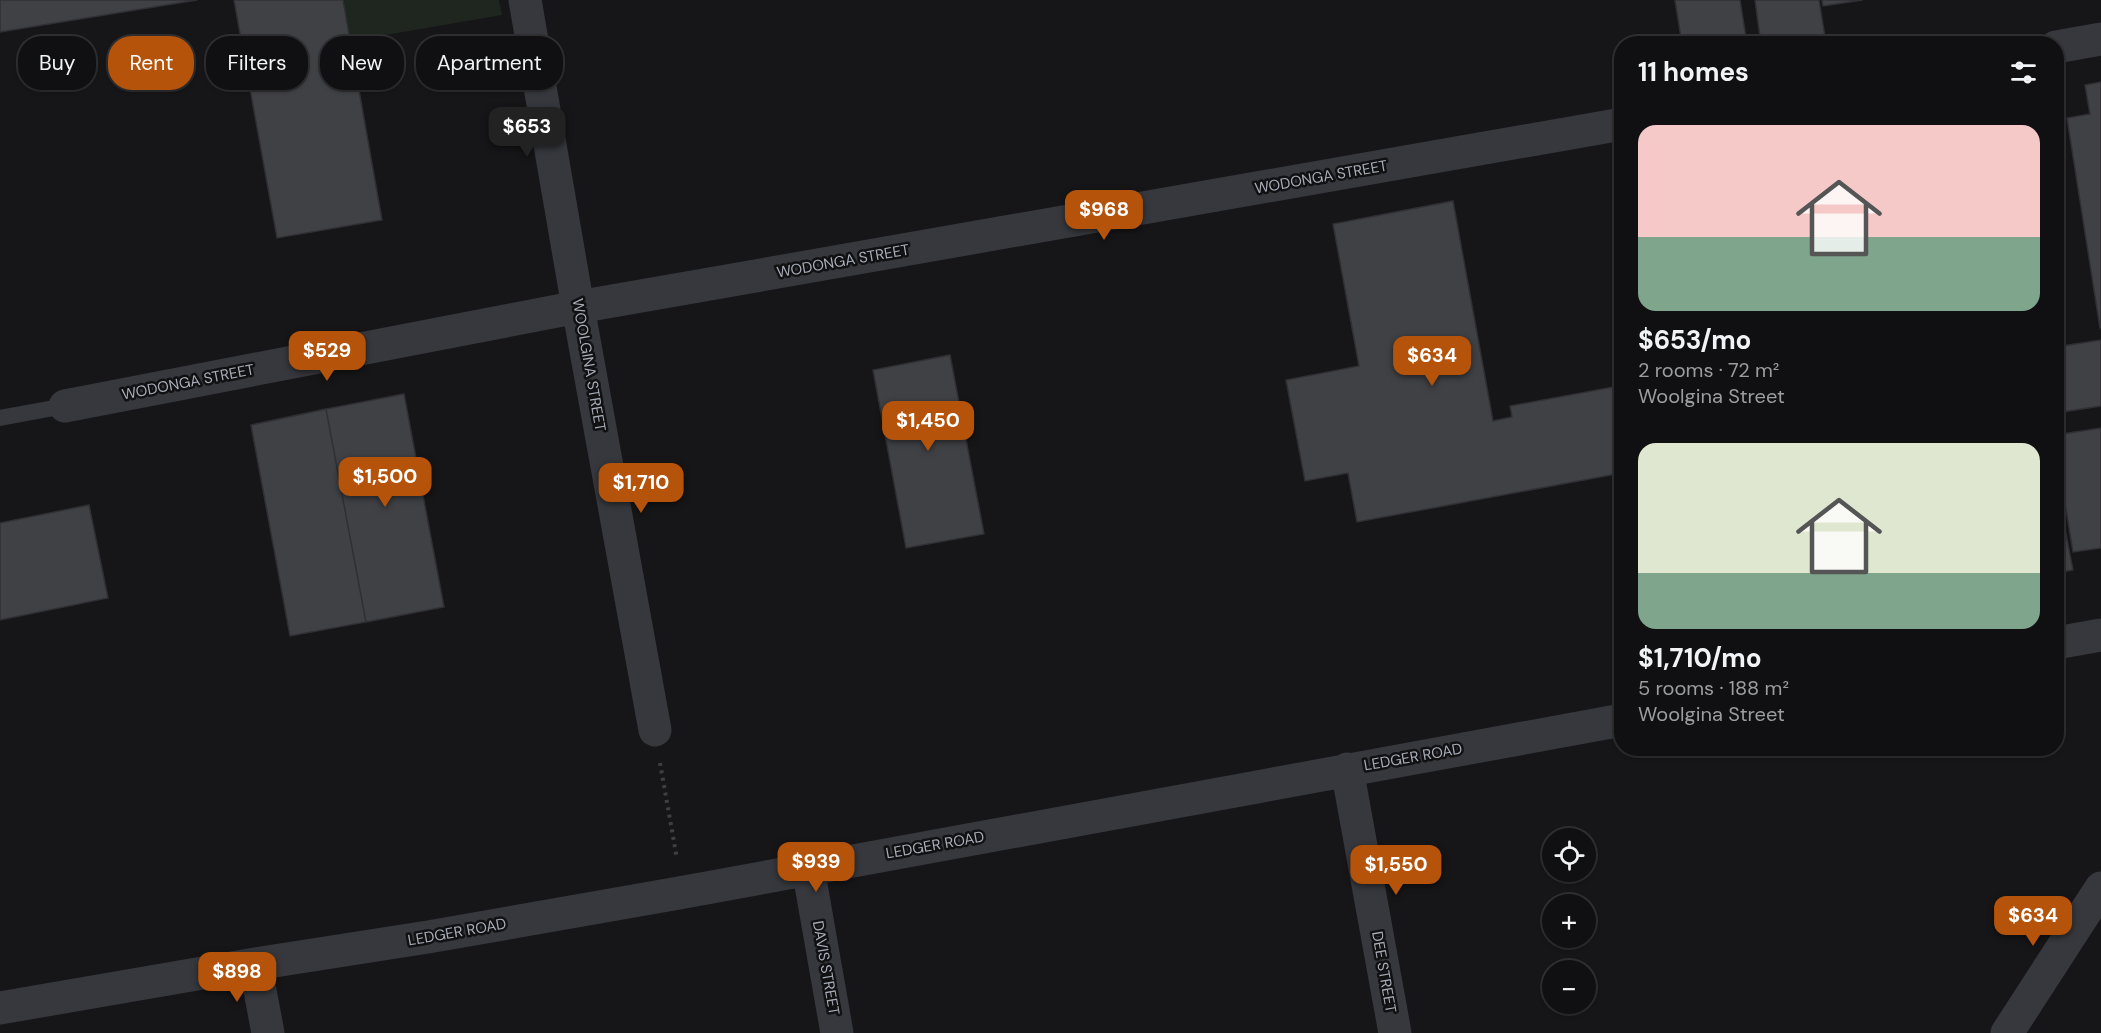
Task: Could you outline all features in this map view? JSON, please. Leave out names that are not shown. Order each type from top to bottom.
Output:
[{"type":"street","name":"WOOLGINA STREET","points":[[525,0],[654,727]]},
{"type":"street","points":[[2064,46],[2101,39]]},
{"type":"street","name":"WODONGA STREET","points":[[65,406],[578,307],[1614,125]]},
{"type":"street","points":[[2064,642],[2101,635]]},
{"type":"street","name":"LEDGER ROAD","points":[[0,1008],[682,892],[1614,721]]},
{"type":"street","name":"DEE STREET","points":[[1347,769],[1395,1033]]},
{"type":"street","name":"DAVIS STREET","points":[[808,868],[837,1033]]},
{"type":"street","points":[[2007,1033],[2101,888]]},
{"type":"street","points":[[255,964],[268,1033]]},
{"type":"lane","points":[[0,418],[65,406]]},
{"type":"path","points":[[654,727],[682,892]]},
{"type":"shaded area","points":[[343,0],[499,0],[502,15],[380,36],[350,36]]},
{"type":"building","points":[[0,0],[197,0],[0,32]]},
{"type":"building","points":[[234,0],[343,0],[349,36],[320,36],[320,90],[359,90],[382,220],[277,238],[250,90],[308,90],[308,36],[241,36]]},
{"type":"building","points":[[1675,0],[1740,0],[1746,36],[1681,36]]},
{"type":"building","points":[[1755,0],[1819,0],[1825,36],[1760,36]]},
{"type":"building","points":[[1822,0],[1863,0],[1823,6]]},
{"type":"building","points":[[2101,82],[2100,328],[2067,118],[2090,114],[2085,85]]},
{"type":"building","points":[[1453,201],[1493,421],[1512,417],[1510,406],[1613,387],[1614,474],[1357,522],[1348,473],[1305,481],[1286,380],[1359,366],[1333,224]]},
{"type":"building","points":[[2101,340],[2101,406],[2064,412],[2064,346]]},
{"type":"building","points":[[950,355],[984,534],[906,548],[873,370]]},
{"type":"building","points":[[404,394],[444,607],[366,622],[326,409]]},
{"type":"building","points":[[326,409],[366,622],[290,636],[251,425]]},
{"type":"building","points":[[2101,428],[2101,548],[2073,552],[2064,497],[2064,434]]},
{"type":"building","points":[[89,505],[108,598],[0,620],[0,523]]},
{"type":"building","points":[[2064,524],[2073,570],[2064,572]]}]
